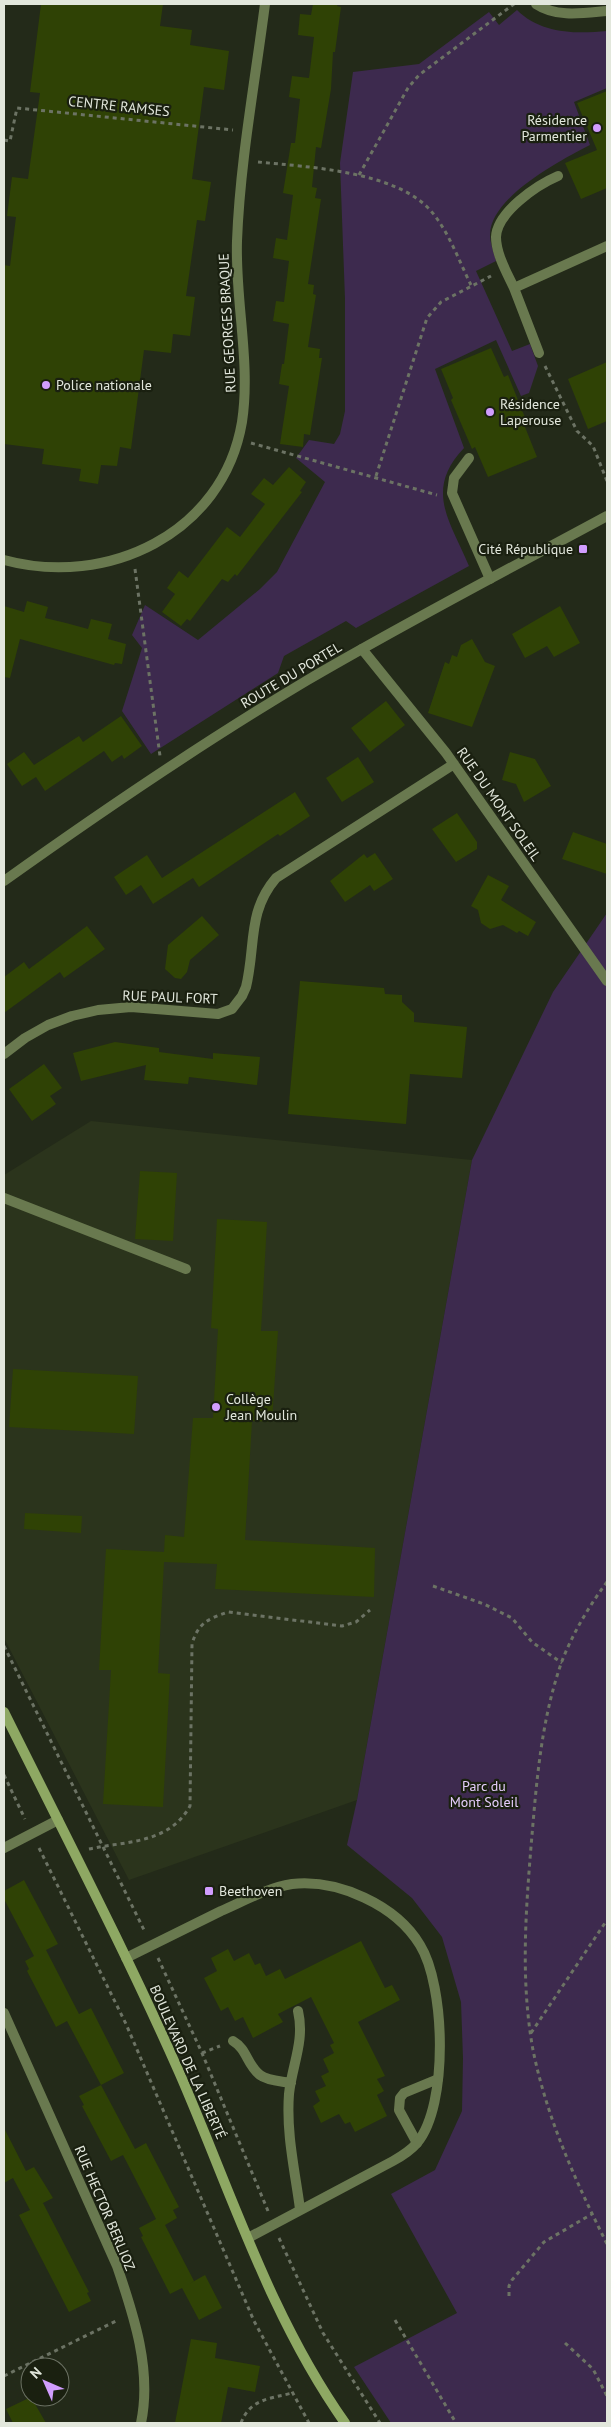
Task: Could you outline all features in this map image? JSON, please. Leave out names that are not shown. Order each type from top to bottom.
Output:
[{"type":"main road","name":"BOULEVARD DE LA LIBERTÉ","points":[[4,1712],[126,1958],[179,2073],[248,2238],[291,2333],[311,2370],[345,2423]]},
{"type":"street","name":"RUE GEORGES BRAQUE","points":[[4,560],[36,566],[76,567],[105,564],[133,555],[160,542],[193,515],[219,481],[238,439],[243,410],[244,378],[238,297],[237,248],[245,160],[265,4]]},
{"type":"street","points":[[536,4],[548,10],[567,14],[607,11]]},
{"type":"street","points":[[539,353],[506,269],[496,236],[502,221],[518,203],[536,187],[558,176]]},
{"type":"street","points":[[514,288],[607,246]]},
{"type":"street","points":[[469,458],[454,478],[452,484],[454,500],[490,580]]},
{"type":"street","name":"ROUTE DU PORTEL","points":[[4,881],[162,771],[263,707],[362,649],[607,516]]},
{"type":"street","name":"RUE DU MONT SOLEIL","points":[[362,649],[454,764],[607,981]]},
{"type":"street","name":"RUE PAUL FORT","points":[[4,1054],[37,1031],[86,1012],[131,1007],[218,1014],[232,1008],[242,996],[246,987],[257,910],[265,893],[276,878],[454,764]]},
{"type":"street","points":[[4,1198],[186,1269]]},
{"type":"street","points":[[4,1848],[58,1820]]},
{"type":"street","points":[[126,1958],[260,1893],[287,1885],[318,1885],[342,1890],[364,1898],[387,1911],[404,1925],[420,1945],[429,1963],[438,2004],[438,2079],[430,2117],[417,2143],[393,2161],[248,2238]]},
{"type":"street","points":[[298,2011],[301,2038],[291,2083],[289,2130],[300,2209]]},
{"type":"street","name":"RUE HECTOR BERLIOZ","points":[[4,2013],[117,2266],[126,2293],[143,2366],[145,2392],[141,2423]]},
{"type":"street","points":[[233,2041],[242,2048],[252,2066],[262,2076],[291,2083]]},
{"type":"street","points":[[417,2143],[399,2110],[400,2098],[404,2093],[438,2079]]},
{"type":"path","points":[[359,175],[408,88],[419,75],[514,4]]},
{"type":"path","name":"CENTRE RAMSES","points":[[4,140],[10,142],[17,108],[223,129]]},
{"type":"path","points":[[245,160],[359,175],[400,190],[420,201],[441,224],[471,285]]},
{"type":"path","points":[[376,476],[427,318],[441,302],[471,285],[506,269]]},
{"type":"path","points":[[539,353],[577,431],[593,446],[607,481]]},
{"type":"path","points":[[238,439],[376,476],[454,500]]},
{"type":"path","points":[[133,555],[162,771]]},
{"type":"path","points":[[607,1582],[587,1612],[562,1663],[543,1734],[525,1912],[524,1948],[531,2033],[545,2094],[574,2178],[607,2244]]},
{"type":"path","points":[[432,1586],[484,1604],[512,1618],[532,1642],[562,1663]]},
{"type":"path","points":[[74,1852],[150,1839],[173,1828],[185,1816],[190,1806],[192,1644],[196,1630],[211,1618],[228,1612],[342,1626],[356,1622],[370,1610]]},
{"type":"path","points":[[4,1646],[152,1945],[202,2053],[294,2273],[323,2333],[380,2423]]},
{"type":"path","points":[[4,1775],[120,2010],[254,2321],[310,2423]]},
{"type":"path","points":[[531,2033],[607,1920]]},
{"type":"path","points":[[202,2053],[215,2048]]},
{"type":"path","points":[[509,2296],[509,2286],[512,2280],[544,2242],[592,2214]]},
{"type":"path","points":[[4,2376],[120,2319],[121,2324]]},
{"type":"path","points":[[395,2320],[456,2423]]},
{"type":"path","points":[[565,2343],[593,2370],[607,2396]]},
{"type":"path","points":[[240,2423],[248,2408],[254,2404],[292,2393]]},
{"type":"shaded area","name":"Collège Jean Moulin","points":[[91,1121],[472,1160],[357,1800],[129,1880],[4,1638],[4,1175]]},
{"type":"green space","points":[[517,10],[537,24],[559,31],[607,31],[607,88],[574,102],[590,145],[529,181],[502,207],[493,221],[490,235],[496,261],[476,271],[512,351],[530,344],[538,366],[529,393],[521,396],[496,340],[435,369],[464,448],[452,463],[445,478],[443,492],[444,506],[469,566],[356,628],[346,621],[284,656],[278,673],[151,754],[122,711],[142,648],[132,635],[145,605],[198,640],[260,589],[277,572],[325,482],[296,458],[309,440],[334,444],[340,434],[345,411],[345,299],[340,163],[353,72],[419,64],[489,12],[499,25]]},
{"type":"green space","name":"Parc du Mont Soleil","points":[[607,913],[607,2423],[391,2423],[354,2367],[457,2313],[391,2194],[435,2170],[462,2111],[461,2002],[442,1937],[412,1898],[347,1845],[357,1800],[472,1160],[553,992]]},
{"type":"building","points":[[41,4],[163,4],[160,26],[192,30],[190,45],[229,51],[224,90],[204,87],[192,179],[211,182],[205,221],[197,220],[186,296],[195,297],[190,336],[173,334],[171,353],[144,350],[131,449],[120,447],[117,466],[101,465],[98,484],[79,481],[81,469],[42,464],[44,449],[4,444],[4,265],[10,266],[16,217],[7,216],[12,177],[28,179],[40,93],[30,92]]},
{"type":"building","points":[[313,4],[338,4],[337,6],[341,7],[335,52],[333,52],[331,89],[321,148],[316,147],[312,187],[317,188],[315,198],[321,199],[308,284],[314,285],[313,294],[316,295],[308,347],[320,349],[319,358],[322,358],[310,435],[304,434],[303,447],[280,444],[289,386],[279,384],[282,364],[284,364],[289,324],[273,321],[276,301],[284,302],[289,261],[273,258],[276,238],[287,240],[293,195],[283,193],[291,143],[295,143],[300,99],[289,97],[292,76],[309,78],[314,37],[298,35],[300,14],[311,15]]},
{"type":"building","name":"Résidence Parmentier","points":[[607,91],[607,188],[581,199],[565,163],[597,150],[577,103]]},
{"type":"building","name":"Résidence Laperouse","points":[[491,348],[504,377],[508,375],[528,425],[525,427],[537,457],[488,477],[475,447],[472,449],[451,400],[453,398],[441,369]]},
{"type":"building","points":[[607,362],[607,421],[588,429],[568,379]]},
{"type":"building","points":[[289,467],[306,482],[300,491],[302,492],[237,576],[235,574],[228,582],[222,579],[190,621],[187,619],[181,626],[162,612],[175,594],[167,588],[179,571],[188,578],[227,527],[240,537],[265,504],[251,494],[264,478],[273,485]]},
{"type":"building","points":[[27,601],[48,607],[45,618],[88,629],[91,619],[112,624],[108,639],[126,644],[122,664],[115,663],[114,665],[20,639],[10,678],[4,677],[4,606],[24,612]]},
{"type":"building","points":[[560,606],[580,643],[554,657],[547,646],[525,658],[512,634]]},
{"type":"building","points":[[472,639],[485,662],[495,666],[472,727],[428,713],[445,662],[449,664],[452,655],[457,657],[461,645]]},
{"type":"building","points":[[386,701],[405,725],[370,752],[351,728]]},
{"type":"building","points":[[121,716],[142,746],[124,759],[122,755],[112,762],[104,751],[45,791],[36,777],[22,786],[7,764],[24,752],[34,765],[79,736],[83,742]]},
{"type":"building","points":[[510,752],[535,759],[551,786],[524,802],[516,784],[502,780]]},
{"type":"building","points":[[358,757],[374,782],[342,802],[326,778]]},
{"type":"building","points":[[295,792],[310,816],[280,836],[278,834],[199,887],[193,878],[153,904],[141,885],[126,895],[114,877],[147,855],[162,878]]},
{"type":"building","points":[[457,813],[477,842],[477,849],[456,862],[432,829]]},
{"type":"building","points":[[573,832],[607,844],[607,874],[562,859]]},
{"type":"building","points":[[375,853],[393,879],[374,891],[370,885],[345,902],[330,881],[364,854],[367,858]]},
{"type":"building","points":[[488,875],[509,886],[501,900],[536,922],[528,936],[519,931],[517,933],[503,925],[490,929],[481,923],[478,910],[471,906]]},
{"type":"building","points":[[202,916],[219,935],[190,960],[187,972],[181,979],[175,978],[165,969],[168,945]]},
{"type":"building","points":[[87,926],[105,949],[64,978],[60,972],[4,1013],[4,977],[24,962],[29,969]]},
{"type":"building","points":[[300,981],[384,988],[385,994],[402,995],[402,1002],[414,1013],[414,1022],[467,1027],[462,1078],[410,1074],[406,1124],[288,1114]]},
{"type":"building","points":[[115,1042],[159,1048],[159,1052],[213,1059],[213,1053],[260,1057],[257,1085],[189,1077],[188,1084],[144,1080],[146,1065],[81,1081],[73,1053]]},
{"type":"building","points":[[44,1064],[62,1088],[50,1096],[56,1104],[32,1121],[9,1089]]},
{"type":"building","points":[[140,1171],[177,1173],[173,1241],[135,1239]]},
{"type":"building","points":[[217,1219],[267,1222],[261,1331],[278,1331],[272,1422],[252,1421],[245,1540],[375,1548],[374,1597],[215,1589],[217,1564],[164,1562],[158,1673],[170,1674],[163,1807],[103,1804],[111,1670],[99,1670],[106,1549],[164,1552],[165,1535],[184,1537],[193,1418],[213,1418],[218,1329],[211,1328]]},
{"type":"building","points":[[13,1369],[138,1376],[134,1434],[9,1427]]},
{"type":"building","points":[[25,1513],[82,1516],[81,1533],[24,1529]]},
{"type":"building","points":[[24,1880],[58,1944],[46,1950],[79,2014],[91,2008],[124,2073],[101,2085],[67,2021],[56,2027],[27,1971],[29,1969],[25,1961],[34,1956],[4,1899],[4,1891]]},
{"type":"building","points":[[361,1941],[385,1988],[392,1985],[400,2000],[358,2022],[385,2076],[377,2079],[384,2091],[377,2095],[387,2116],[355,2132],[350,2122],[345,2124],[339,2114],[321,2123],[313,2106],[320,2101],[315,2091],[326,2086],[321,2076],[329,2072],[323,2059],[334,2053],[330,2045],[334,2043],[311,1997],[278,2014],[283,2022],[253,2038],[243,2017],[235,2021],[228,2007],[221,2011],[204,1978],[217,1971],[211,1958],[228,1949],[234,1961],[249,1953],[255,1965],[260,1963],[266,1976],[280,1969],[285,1979]]},
{"type":"building","points":[[101,2085],[135,2149],[146,2143],[179,2207],[173,2210],[177,2218],[165,2225],[194,2281],[189,2284],[205,2275],[222,2308],[199,2320],[182,2288],[170,2294],[141,2237],[143,2236],[139,2228],[156,2219],[123,2155],[111,2161],[82,2106],[84,2105],[79,2096]]},
{"type":"building","points":[[4,2128],[26,2171],[34,2167],[53,2198],[43,2203],[89,2292],[87,2293],[91,2301],[69,2312],[19,2215],[30,2210],[13,2178],[4,2183]]},
{"type":"building","points":[[191,2339],[217,2343],[215,2358],[260,2366],[255,2392],[228,2387],[221,2423],[175,2423]]},
{"type":"building","points":[[20,2402],[20,2407],[37,2407],[46,2423],[13,2423],[6,2409]]},
{"type":"place","name":"Résidence Parmentier","points":[[597,128]]},
{"type":"place","name":"Police nationale","points":[[46,385]]},
{"type":"place","name":"Résidence Laperouse","points":[[490,412]]},
{"type":"place","name":"Cité République","points":[[583,549]]},
{"type":"place","name":"Collège Jean Moulin","points":[[216,1407]]},
{"type":"place","name":"Beethoven","points":[[209,1891]]}]
